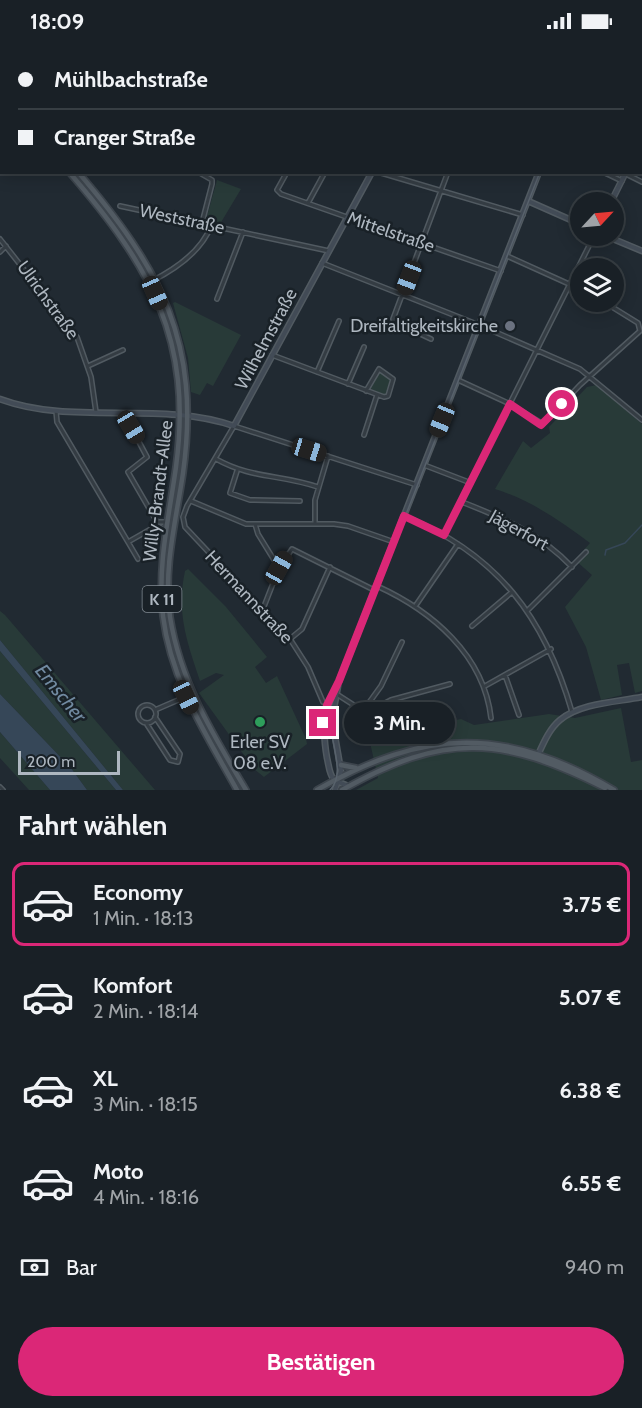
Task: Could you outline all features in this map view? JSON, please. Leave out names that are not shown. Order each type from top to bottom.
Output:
[{"type":"main road","name":"Willy-Brandt-Allee","points":[[71,174],[121,237],[150,282],[174,347],[181,417],[161,571],[164,618],[170,649],[186,697],[237,790]]},
{"type":"main road","name":"Willy-Brandt-Allee","points":[[80,174],[140,251],[156,279],[172,317],[182,351],[188,417],[168,576],[170,615],[176,647],[192,694],[246,790]]},
{"type":"main road","points":[[317,790],[359,768],[398,753],[451,744],[493,744],[565,763],[614,790]]},
{"type":"main road","points":[[342,790],[401,760],[436,751],[496,749],[538,755],[609,790]]},
{"type":"main road","points":[[340,765],[359,768]]},
{"type":"street","points":[[202,174],[212,180],[202,223]]},
{"type":"street","name":"Mittelstraße","points":[[286,174],[277,190],[281,194],[501,271]]},
{"type":"street","points":[[308,203],[324,174]]},
{"type":"street","name":"Wilhelmstraße","points":[[183,517],[371,174]]},
{"type":"street","points":[[384,174],[523,215]]},
{"type":"street","points":[[431,339],[393,319],[447,174]]},
{"type":"street","points":[[335,790],[340,765],[333,726],[335,693],[538,174]]},
{"type":"street","points":[[607,174],[622,181]]},
{"type":"street","points":[[616,192],[626,174]]},
{"type":"street","points":[[628,174],[642,182]]},
{"type":"street","points":[[528,201],[570,220]]},
{"type":"street","name":"Weststraße","points":[[120,206],[329,250]]},
{"type":"street","points":[[150,282],[193,253],[211,225]]},
{"type":"street","name":"Weststraße","points":[[217,299],[243,232]]},
{"type":"street","name":"Ulrichstraße","points":[[0,238],[77,337],[88,366],[96,412]]},
{"type":"street","points":[[624,244],[642,251]]},
{"type":"street","points":[[0,252],[6,246]]},
{"type":"street","points":[[444,535],[570,284],[507,256]]},
{"type":"street","points":[[322,263],[480,325],[591,376],[642,420]]},
{"type":"street","points":[[458,380],[510,404],[541,425],[640,328],[630,317],[621,312]]},
{"type":"street","points":[[317,372],[339,321]]},
{"type":"street","points":[[348,384],[364,347]]},
{"type":"street","points":[[88,366],[123,350]]},
{"type":"street","points":[[272,355],[366,391],[377,395],[388,396],[393,379],[381,368],[376,371],[366,391]]},
{"type":"street","points":[[364,435],[377,395]]},
{"type":"street","points":[[0,399],[35,409],[216,420],[417,485]]},
{"type":"street","points":[[56,411],[61,429],[138,559]]},
{"type":"street","points":[[129,413],[131,427],[147,457],[128,472],[156,524],[166,530]]},
{"type":"street","points":[[315,524],[318,486],[328,456]]},
{"type":"street","points":[[216,459],[237,471],[295,479],[318,486]]},
{"type":"street","points":[[424,465],[471,483]]},
{"type":"street","points":[[237,471],[231,492],[250,500],[300,501]]},
{"type":"street","points":[[191,501],[246,524],[348,526],[394,542]]},
{"type":"street","name":"Jägerfort","points":[[462,502],[521,527],[551,547],[572,567]]},
{"type":"street","points":[[404,516],[458,544],[480,560],[512,592],[551,649],[572,712]]},
{"type":"street","name":"Hermannstraße","points":[[183,517],[185,527],[290,639],[327,705]]},
{"type":"street","points":[[128,542],[156,524],[167,522]]},
{"type":"street","points":[[255,524],[279,568]]},
{"type":"street","points":[[416,605],[458,544]]},
{"type":"street","points":[[263,609],[279,568],[292,549],[416,605],[459,646],[485,686],[491,718]]},
{"type":"street","points":[[527,611],[586,552]]},
{"type":"street","points":[[290,639],[302,629],[330,567]]},
{"type":"street","points":[[472,626],[512,592]]},
{"type":"street","points":[[364,712],[381,686],[402,642]]},
{"type":"street","points":[[485,686],[551,649]]},
{"type":"street","points":[[505,675],[519,715]]},
{"type":"street","points":[[364,712],[400,696],[450,684]]},
{"type":"street","points":[[326,785],[330,773],[323,732],[327,705],[335,693]]},
{"type":"street","points":[[335,693],[364,712],[371,730]]},
{"type":"street","points":[[155,710],[192,694]]},
{"type":"street","points":[[538,755],[559,720],[572,712],[642,697]]},
{"type":"street","points":[[148,705],[155,710],[155,717],[180,754],[178,762],[170,760],[146,723],[139,718],[139,710],[148,705]]},
{"type":"street","points":[[327,705],[333,705]]},
{"type":"street","points":[[146,723],[155,717]]},
{"type":"street","points":[[330,773],[348,786]]},
{"type":"shaded area","points":[[217,180],[241,189],[220,224],[206,220]]},
{"type":"shaded area","points":[[173,303],[241,335],[213,386],[207,383],[200,395],[191,392],[188,358]]},
{"type":"shaded area","points":[[379,370],[392,381],[385,395],[368,388]]},
{"type":"shaded area","points":[[597,385],[642,424],[642,691],[635,693],[629,663],[617,665],[622,695],[601,700],[586,647],[565,607],[592,575],[575,560],[590,543],[545,512],[495,489],[523,441],[531,448],[550,433],[549,427],[587,387]]},
{"type":"shaded area","points":[[188,569],[226,607],[267,657],[255,667],[266,683],[277,676],[306,739],[307,744],[264,777],[254,769],[199,693],[224,675],[216,673],[200,681],[187,640],[182,614],[185,571]]},
{"type":"shaded area","points":[[0,611],[155,790],[123,790],[0,640]]},
{"type":"shaded area","points":[[0,651],[116,790],[87,790],[71,768],[0,694]]},
{"type":"shaded area","points":[[621,708],[631,762],[642,760],[642,790],[356,790],[378,778],[369,738],[461,719],[474,725],[549,714],[575,718]]},
{"type":"shaded area","points":[[0,732],[50,790],[29,790],[0,758]]},
{"type":"water","points":[[0,640],[123,790],[116,790],[0,651]]},
{"type":"water","points":[[0,694],[71,768],[87,790],[50,790],[0,732]]},
{"type":"waterway","points":[[605,555],[606,550],[625,543],[642,525]]},
{"type":"tram line","points":[[330,790],[337,773],[330,716],[331,706],[539,174]]},
{"type":"place","name":"Dreifaltigkeitskirche","points":[[510,326]]},
{"type":"place","name":"Erler SV 08 e.V.","points":[[260,722]]},
{"type":"route","points":[[323,723],[327,705],[338,685],[404,516],[444,535],[510,404],[541,425],[562,404]]},
{"type":"water label","name":"Emscher","points":[[61,693]]}]
